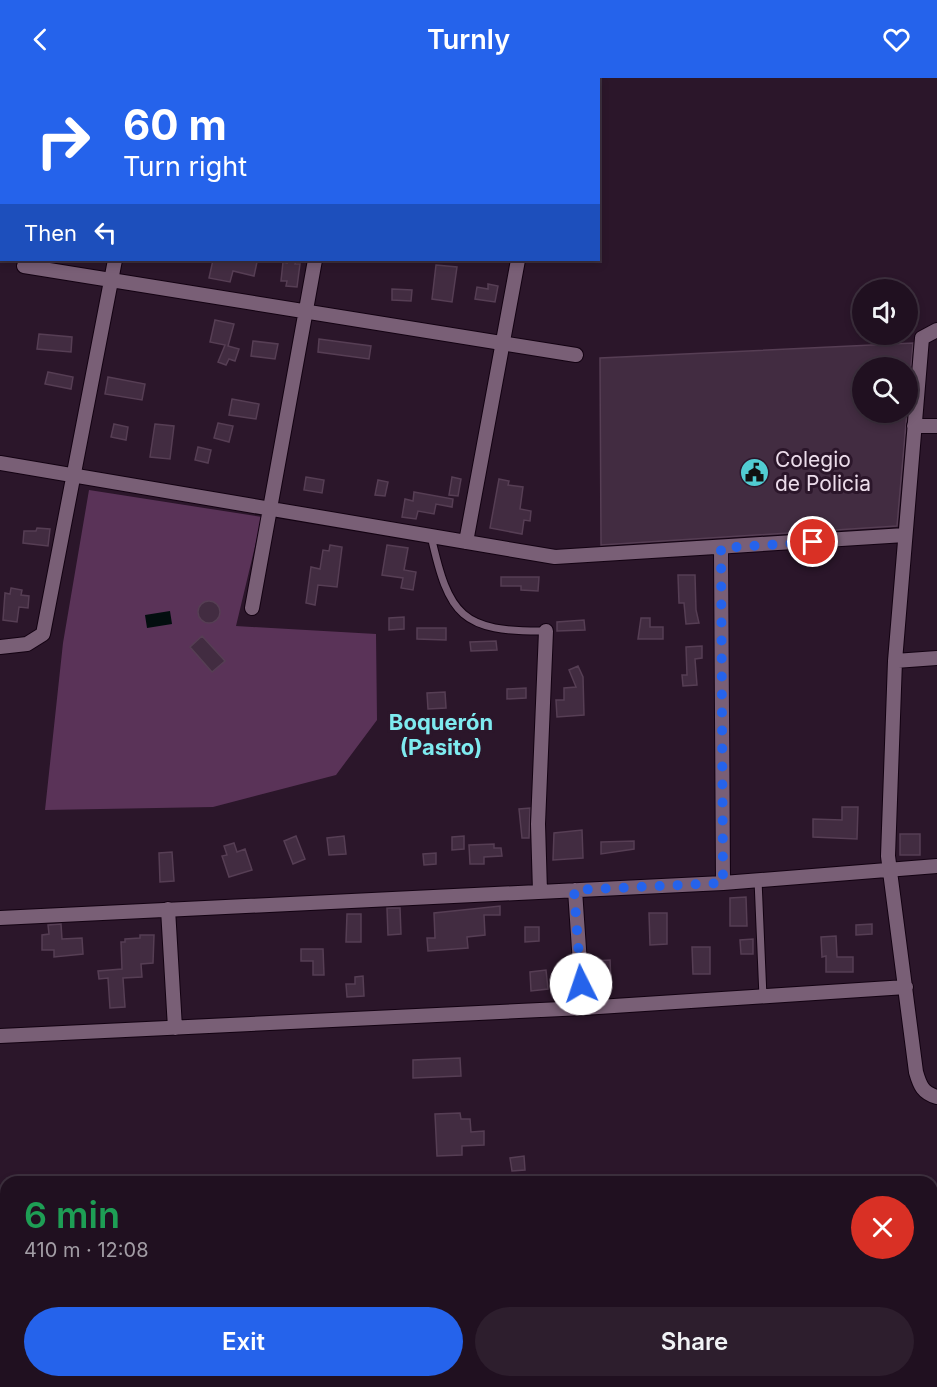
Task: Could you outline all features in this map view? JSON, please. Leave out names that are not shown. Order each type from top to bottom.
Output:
[{"type":"street","points":[[0,647],[27,644],[43,634],[115,261]]},
{"type":"street","points":[[252,608],[315,261]]},
{"type":"street","points":[[466,542],[518,261]]},
{"type":"street","points":[[24,266],[576,354]]},
{"type":"street","points":[[937,330],[922,338],[895,661],[888,856],[920,1085],[927,1094],[937,1097]]},
{"type":"street","points":[[914,426],[937,426]]},
{"type":"street","points":[[0,463],[555,557],[905,535]]},
{"type":"street","points":[[721,548],[723,883]]},
{"type":"street","points":[[540,891],[538,824],[546,631]]},
{"type":"street","points":[[895,661],[937,658]]},
{"type":"street","points":[[0,918],[723,883],[937,866]]},
{"type":"street","points":[[574,890],[583,1008]]},
{"type":"street","points":[[168,909],[175,1028]]},
{"type":"street","points":[[0,1036],[583,1008],[906,987]]},
{"type":"lane","points":[[430,536],[445,591],[471,620],[500,630],[546,631]]},
{"type":"lane","points":[[758,880],[763,997]]},
{"type":"shaded area","points":[[89,490],[262,517],[236,626],[376,634],[377,720],[336,775],[213,807],[45,810],[63,643]]},
{"type":"shaded area","points":[[170,611],[172,624],[147,628],[145,615]]},
{"type":"building","points":[[213,261],[257,262],[254,276],[233,271],[230,282],[209,278]]},
{"type":"building","points":[[287,261],[296,261],[295,264],[300,264],[297,287],[286,286],[287,281],[281,281],[283,262],[287,263]]},
{"type":"building","points":[[436,265],[457,267],[452,302],[432,299]]},
{"type":"building","points":[[488,284],[498,286],[495,302],[475,299],[477,287],[488,289]]},
{"type":"building","points":[[392,289],[412,290],[411,301],[392,300]]},
{"type":"building","points":[[215,320],[234,324],[228,346],[239,349],[235,361],[229,359],[226,365],[218,362],[225,345],[210,342]]},
{"type":"building","points":[[39,334],[72,337],[71,352],[37,349]]},
{"type":"building","points":[[319,339],[371,346],[369,359],[318,352]]},
{"type":"building","points":[[253,341],[278,344],[275,359],[251,356]]},
{"type":"building","name":"Colegio de Policia","points":[[913,345],[912,357],[852,357],[852,423],[906,423],[897,526],[601,545],[600,358]]},
{"type":"building","points":[[48,372],[73,377],[71,389],[45,384]]},
{"type":"building","points":[[108,377],[145,384],[142,400],[105,394]]},
{"type":"building","points":[[232,399],[259,404],[256,419],[229,415]]},
{"type":"building","points":[[218,423],[233,426],[229,442],[214,438]]},
{"type":"building","points":[[114,424],[128,427],[126,440],[111,437]]},
{"type":"building","points":[[155,424],[174,426],[170,459],[150,457]]},
{"type":"building","points":[[198,447],[211,450],[208,463],[195,460]]},
{"type":"building","points":[[306,477],[324,480],[322,493],[304,490]]},
{"type":"building","points":[[452,477],[461,479],[458,496],[449,495]]},
{"type":"building","points":[[499,479],[509,481],[508,485],[523,487],[520,509],[531,511],[530,521],[524,520],[522,534],[490,528]]},
{"type":"building","points":[[378,480],[388,482],[385,496],[375,495]]},
{"type":"building","points":[[414,492],[453,499],[452,507],[436,504],[434,514],[418,511],[416,519],[402,517],[405,499],[413,501]]},
{"type":"building","points":[[37,528],[50,529],[48,546],[23,543],[24,531],[36,531]]},
{"type":"building","points":[[330,545],[342,547],[337,587],[318,585],[315,605],[306,603],[311,567],[320,569],[323,550],[329,551]]},
{"type":"building","points":[[387,545],[408,548],[404,570],[416,572],[413,590],[401,588],[403,578],[382,575]]},
{"type":"building","points":[[678,575],[695,575],[696,610],[699,623],[686,624],[684,603],[679,603]]},
{"type":"building","points":[[501,577],[539,577],[538,591],[521,590],[521,586],[501,586]]},
{"type":"building","points":[[11,588],[22,590],[21,595],[29,596],[28,608],[19,607],[17,622],[3,620],[5,593],[10,594]]},
{"type":"building","points":[[209,601],[217,604],[220,612],[217,620],[209,623],[201,620],[198,612],[201,604]]},
{"type":"building","points":[[404,617],[404,629],[389,630],[389,618]]},
{"type":"building","points":[[641,618],[650,618],[650,627],[663,627],[663,639],[638,639]]},
{"type":"building","points":[[584,620],[585,630],[557,631],[557,622]]},
{"type":"building","points":[[417,628],[446,628],[446,640],[417,639]]},
{"type":"building","points":[[202,636],[225,661],[212,672],[190,647]]},
{"type":"building","points":[[496,641],[497,650],[471,651],[470,642]]},
{"type":"building","points":[[702,646],[702,658],[695,659],[697,685],[683,686],[682,675],[687,675],[686,647]]},
{"type":"building","points":[[578,666],[583,677],[584,715],[557,717],[556,700],[564,700],[564,688],[576,687],[569,670]]},
{"type":"building","points":[[526,688],[526,698],[507,699],[507,689]]},
{"type":"building","points":[[445,692],[446,708],[428,709],[427,693]]},
{"type":"building","points":[[842,807],[858,807],[857,839],[813,837],[813,819],[842,820]]},
{"type":"building","points":[[530,808],[529,838],[522,838],[519,809]]},
{"type":"building","points":[[582,830],[583,858],[553,860],[554,833]]},
{"type":"building","points":[[900,834],[920,834],[920,855],[900,855]]},
{"type":"building","points":[[296,836],[305,859],[293,864],[284,841]]},
{"type":"building","points":[[344,836],[346,854],[329,855],[327,838]]},
{"type":"building","points":[[464,836],[464,849],[452,850],[452,837]]},
{"type":"building","points":[[634,841],[634,849],[601,854],[601,842]]},
{"type":"building","points":[[234,843],[237,852],[245,849],[252,870],[229,877],[222,856],[227,855],[224,846]]},
{"type":"building","points":[[494,844],[494,848],[501,848],[502,856],[484,857],[484,864],[470,864],[469,845]]},
{"type":"building","points":[[172,852],[174,881],[160,882],[159,853]]},
{"type":"building","points":[[436,853],[436,864],[424,865],[423,854]]},
{"type":"building","points":[[746,897],[747,926],[730,926],[730,898]]},
{"type":"building","points":[[500,906],[500,915],[484,915],[485,935],[467,937],[468,948],[428,951],[427,938],[435,938],[434,913]]},
{"type":"building","points":[[387,908],[400,908],[401,934],[388,935]]},
{"type":"building","points":[[649,913],[667,913],[667,944],[650,945]]},
{"type":"building","points":[[347,914],[361,914],[361,942],[346,942]]},
{"type":"building","points":[[61,924],[62,939],[82,938],[83,954],[54,957],[54,950],[42,950],[42,935],[49,934],[48,925]]},
{"type":"building","points":[[872,924],[872,934],[856,935],[856,925]]},
{"type":"building","points":[[525,927],[539,927],[539,941],[525,942]]},
{"type":"building","points":[[140,935],[154,935],[153,963],[141,964],[142,977],[123,978],[125,1007],[110,1008],[108,978],[99,979],[98,971],[122,969],[121,942],[125,942],[125,939],[140,938]]},
{"type":"building","points":[[836,936],[837,957],[853,957],[853,972],[826,972],[826,956],[822,957],[821,937]]},
{"type":"building","points":[[753,939],[753,954],[741,954],[740,940]]},
{"type":"building","points":[[692,947],[710,947],[710,974],[693,974]]},
{"type":"building","points":[[301,949],[323,949],[324,975],[313,975],[313,961],[301,961]]},
{"type":"building","points":[[610,960],[611,982],[594,983],[593,961]]},
{"type":"building","points":[[546,970],[548,989],[531,991],[530,972]]},
{"type":"building","points":[[363,976],[364,996],[347,997],[346,984],[355,984],[355,977]]},
{"type":"building","points":[[460,1058],[461,1076],[413,1078],[413,1060]]},
{"type":"building","points":[[460,1113],[461,1119],[470,1119],[471,1132],[484,1131],[484,1145],[462,1146],[462,1155],[437,1156],[435,1114]]},
{"type":"building","points":[[524,1156],[525,1170],[512,1171],[510,1158]]},
{"type":"place","name":"Colegio de Policia","points":[[754,472]]},
{"type":"district","name":"Boquerón (Pasito)","points":[[441,734]]},
{"type":"route","points":[[581,984],[574,890],[723,883],[721,548],[813,542]]}]
